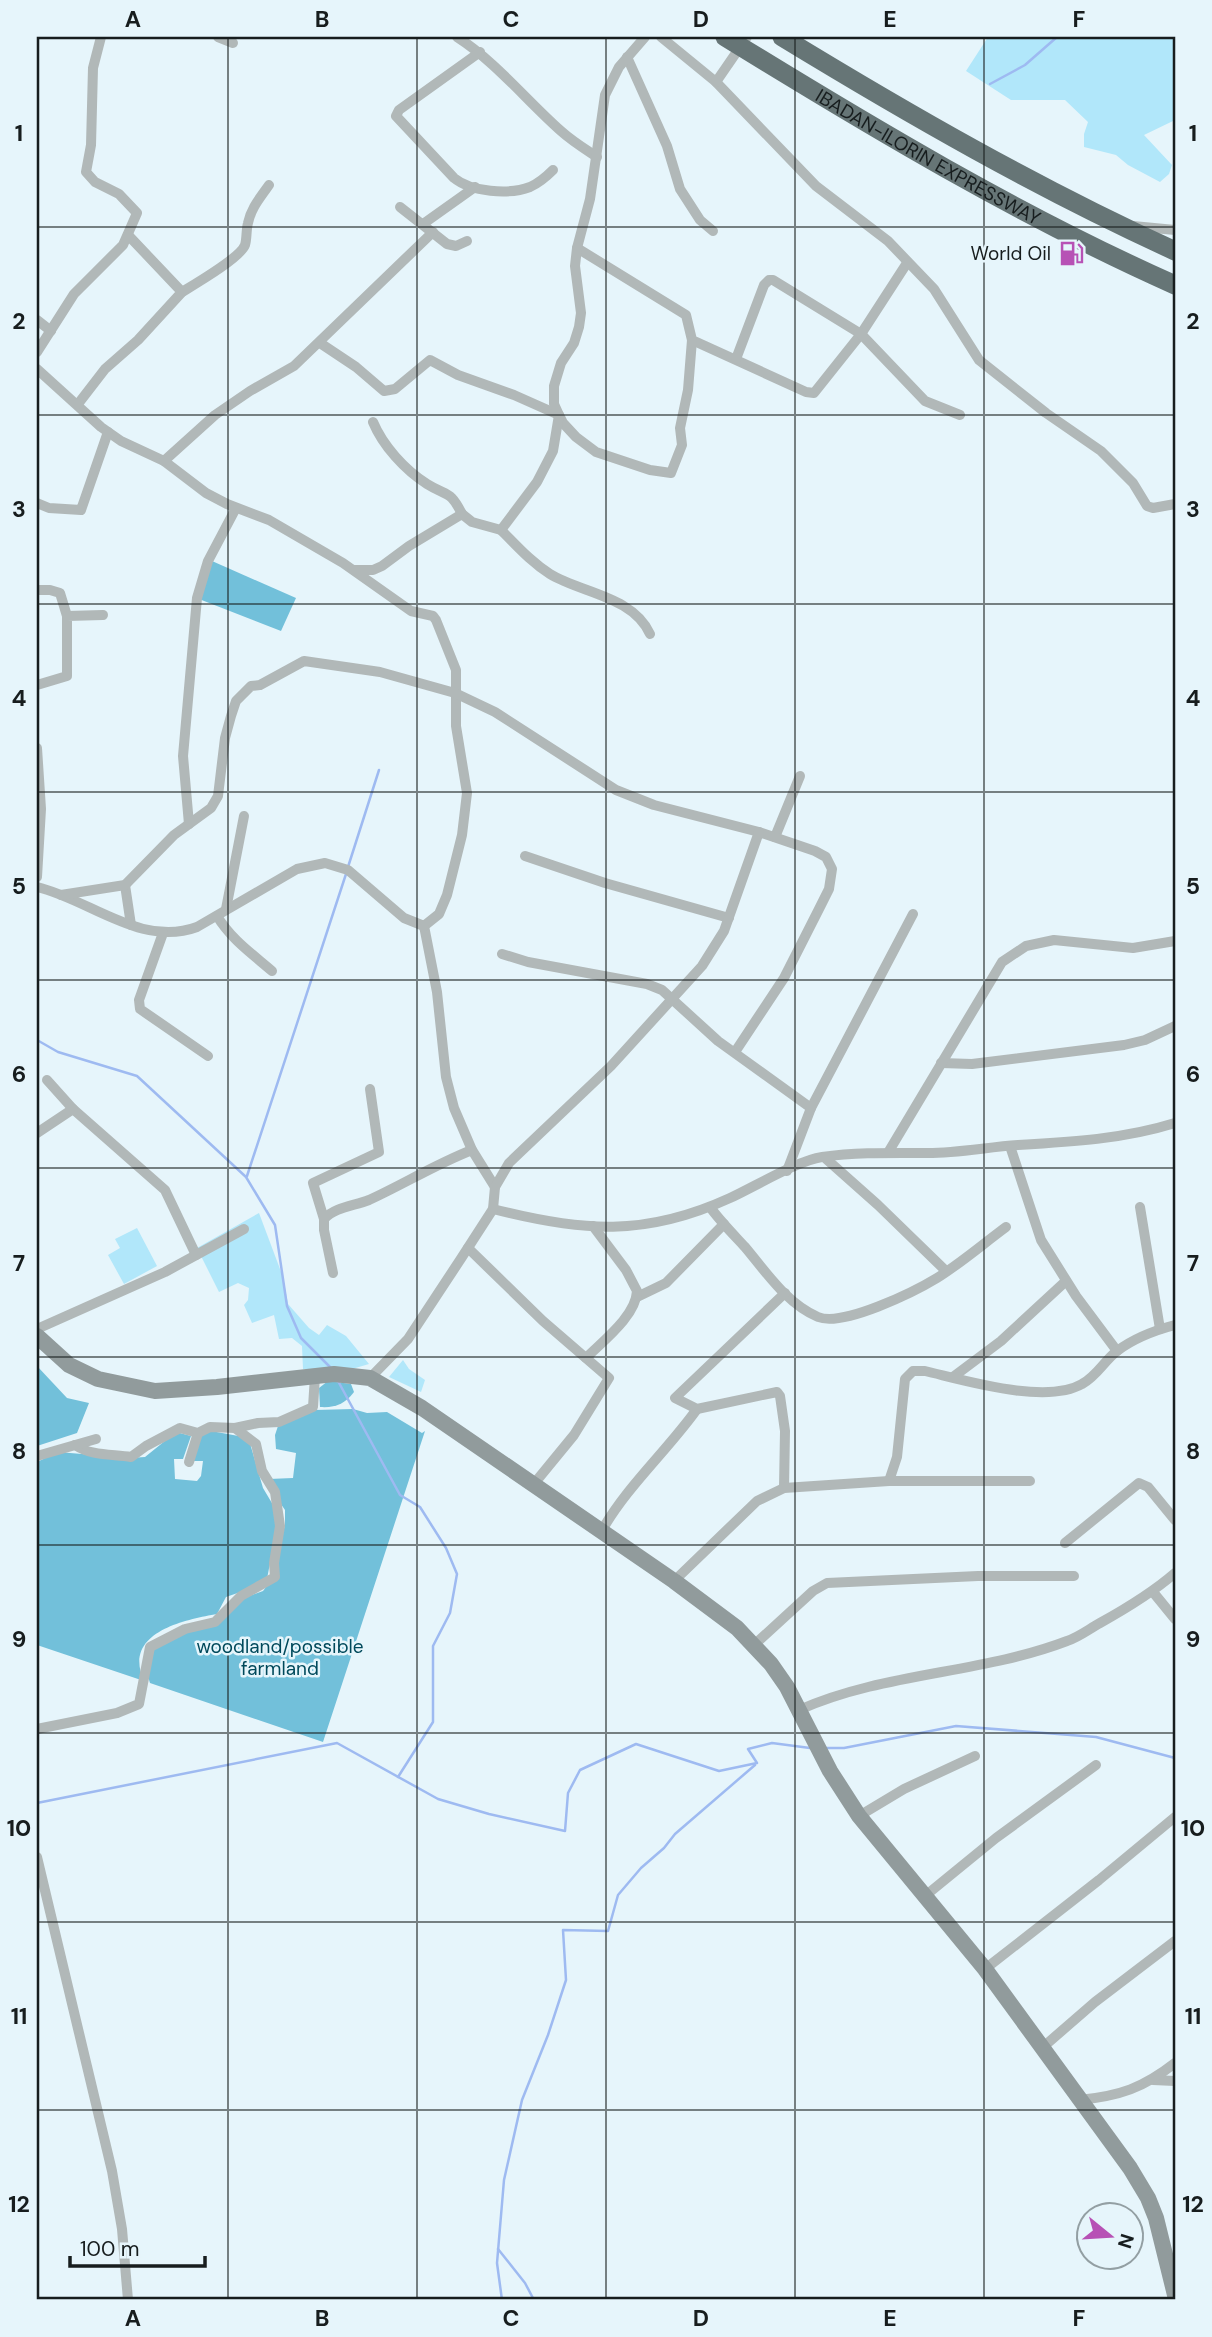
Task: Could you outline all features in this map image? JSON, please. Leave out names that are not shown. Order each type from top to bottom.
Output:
[{"type":"highway","name":"IBADAN-ILORIN EXPRESSWAY","points":[[782,37],[970,148],[1175,251]]},
{"type":"highway","name":"IBADAN-ILORIN EXPRESSWAY","points":[[739,42],[833,104],[971,183],[1078,239],[1175,285]]},
{"type":"main road","points":[[37,1336],[69,1365],[98,1379],[155,1391],[334,1374],[370,1378],[422,1408],[674,1581],[737,1628],[788,1687],[830,1771],[859,1816],[985,1969],[1130,2168],[1148,2198],[1162,2240],[1175,2295]]},
{"type":"street","points":[[37,352],[74,294],[123,245],[137,213],[119,194],[95,182],[86,172],[91,134],[93,68],[101,37]]},
{"type":"street","points":[[218,37],[233,43]]},
{"type":"street","points":[[457,37],[480,52],[485,60],[523,92],[562,132],[597,157]]},
{"type":"street","points":[[577,248],[686,315],[692,340],[688,390],[680,428],[682,445],[671,472],[650,470],[596,452],[563,424],[554,404],[554,386],[561,363],[574,343],[581,313],[575,265],[577,248],[590,199],[604,94],[618,67],[645,37]]},
{"type":"street","points":[[661,37],[716,82],[816,187],[888,241],[934,289],[979,360],[1046,413],[1101,451],[1133,483],[1147,506],[1153,508],[1175,504]]},
{"type":"street","points":[[716,82],[739,42]]},
{"type":"street","points":[[480,52],[398,110],[396,116],[454,178],[475,187],[514,191],[530,187],[553,170]]},
{"type":"street","points":[[627,57],[667,146],[680,189],[701,220],[713,231]]},
{"type":"street","points":[[78,404],[105,369],[138,340],[182,292],[242,251],[246,244],[246,232],[253,206],[270,185]]},
{"type":"street","points":[[423,224],[475,187]]},
{"type":"street","points":[[400,207],[452,247],[467,241]]},
{"type":"street","points":[[1118,224],[1175,230]]},
{"type":"street","points":[[164,461],[215,415],[294,366],[433,232]]},
{"type":"street","points":[[128,235],[182,292]]},
{"type":"street","points":[[692,340],[806,392],[814,393],[860,334],[907,263]]},
{"type":"street","points":[[736,359],[764,285],[769,280],[774,280],[860,334],[925,401],[960,415]]},
{"type":"street","points":[[37,320],[51,331]]},
{"type":"street","points":[[320,343],[356,367],[384,391],[395,389],[430,360],[458,375],[559,415]]},
{"type":"street","points":[[37,369],[108,432],[164,461],[206,493],[269,520],[354,570],[411,611],[433,615],[454,660],[458,752],[467,793],[462,835],[447,895],[439,914],[424,926]]},
{"type":"street","points":[[502,530],[547,466],[553,451],[559,415]]},
{"type":"street","points":[[373,422],[387,447],[426,483],[453,496],[462,514],[472,522],[502,530],[534,563],[551,575],[612,600],[642,620],[650,634]]},
{"type":"street","points":[[37,503],[49,508],[81,510],[108,432]]},
{"type":"street","points":[[189,824],[183,756],[197,598],[208,561],[236,508]]},
{"type":"street","points":[[380,589],[377,571],[382,566],[462,514]]},
{"type":"street","points":[[354,570],[363,571],[382,566]]},
{"type":"street","points":[[37,590],[60,593],[67,616],[67,676],[37,685]]},
{"type":"street","points":[[67,616],[103,615]]},
{"type":"street","points":[[61,895],[125,885],[150,858],[211,808],[218,796],[225,738],[231,716],[236,701],[251,686],[260,685],[300,662],[309,661],[380,672],[455,694],[495,712],[616,790],[654,805],[775,837],[826,857],[832,869],[829,889],[784,978],[735,1052]]},
{"type":"street","points":[[37,748],[41,809],[37,877]]},
{"type":"street","points":[[775,837],[800,776]]},
{"type":"street","points":[[244,816],[221,912],[226,932],[272,971]]},
{"type":"street","points":[[370,1378],[408,1339],[468,1248],[493,1209],[495,1187],[509,1163],[611,1066],[702,966],[724,931],[759,832]]},
{"type":"street","points":[[525,856],[605,883],[729,918]]},
{"type":"street","points":[[37,887],[131,925],[163,933],[182,933],[296,869],[325,863],[348,870],[404,918],[424,926]]},
{"type":"street","points":[[125,885],[131,925]]},
{"type":"street","points":[[787,1171],[811,1108],[913,914]]},
{"type":"street","points":[[424,926],[437,992],[446,1077],[454,1108],[472,1150],[495,1187]]},
{"type":"street","points":[[163,933],[139,1000],[140,1009],[208,1056]]},
{"type":"street","points":[[890,1151],[1002,962],[1026,946],[1054,940],[1133,948],[1175,942]]},
{"type":"street","points":[[502,954],[528,962],[662,989],[718,1041],[811,1108]]},
{"type":"street","points":[[941,1063],[972,1064],[1124,1045],[1145,1040],[1175,1026]]},
{"type":"street","points":[[47,1080],[72,1108],[165,1191],[196,1255]]},
{"type":"street","points":[[334,1273],[324,1219],[313,1183],[379,1152],[370,1089]]},
{"type":"street","points":[[37,1133],[72,1108]]},
{"type":"street","points":[[493,1209],[543,1222],[633,1227],[684,1217],[812,1159],[890,1151],[930,1153],[1048,1145],[1142,1133],[1175,1123]]},
{"type":"street","points":[[1010,1146],[1041,1240],[1066,1281],[1117,1351]]},
{"type":"street","points":[[324,1219],[329,1213],[368,1200],[443,1161],[472,1150]]},
{"type":"street","points":[[824,1157],[946,1271]]},
{"type":"street","points":[[710,1207],[800,1307],[820,1317],[832,1319],[860,1313],[895,1299],[946,1271],[1006,1227]]},
{"type":"street","points":[[1140,1207],[1160,1329]]},
{"type":"street","points":[[637,1297],[666,1283],[724,1223]]},
{"type":"street","points":[[586,1358],[618,1328],[637,1297],[637,1291],[626,1270],[593,1226]]},
{"type":"street","points":[[37,1329],[165,1272],[244,1229]]},
{"type":"street","points":[[468,1248],[542,1321],[606,1375],[608,1382],[574,1435],[533,1485]]},
{"type":"street","points":[[953,1377],[1001,1341],[1066,1281]]},
{"type":"street","points":[[784,1488],[785,1431],[780,1396],[777,1392],[697,1409],[675,1398],[785,1293]]},
{"type":"street","points":[[889,1481],[897,1457],[905,1379],[913,1371],[1025,1392],[1055,1392],[1080,1386],[1117,1351],[1160,1329],[1175,1325]]},
{"type":"street","points":[[75,1445],[86,1452],[131,1457],[180,1428],[198,1433],[210,1427],[235,1428],[279,1422],[313,1408],[315,1376]]},
{"type":"street","points":[[601,1532],[621,1500],[676,1438],[697,1409]]},
{"type":"street","points":[[37,1729],[117,1713],[139,1704],[150,1647],[186,1629],[215,1622],[241,1596],[275,1577],[274,1563],[280,1526],[275,1492],[262,1471],[256,1444],[235,1428]]},
{"type":"street","points":[[189,1462],[198,1433]]},
{"type":"street","points":[[37,1456],[96,1439]]},
{"type":"street","points":[[674,1581],[757,1501],[784,1488],[889,1481],[1030,1481]]},
{"type":"street","points":[[1065,1543],[1139,1483],[1148,1488],[1175,1520]]},
{"type":"street","points":[[799,1710],[858,1689],[988,1663],[1070,1640],[1153,1592],[1175,1573]]},
{"type":"street","points":[[754,1645],[813,1591],[827,1583],[978,1576],[1074,1576]]},
{"type":"street","points":[[1153,1592],[1175,1619]]},
{"type":"street","points":[[859,1816],[904,1789],[975,1756]]},
{"type":"street","points":[[925,1896],[996,1838],[1096,1765]]},
{"type":"street","points":[[985,1969],[1175,1817]]},
{"type":"street","points":[[37,1857],[113,2171],[122,2229],[128,2300]]},
{"type":"street","points":[[1042,2048],[1095,2002],[1175,1941]]},
{"type":"street","points":[[1079,2100],[1112,2096],[1153,2080],[1175,2063]]},
{"type":"street","points":[[1153,2080],[1175,2081]]},
{"type":"shaded area","points":[[988,37],[1175,37],[1175,123],[1173,121],[1144,135],[1172,165],[1169,174],[1160,182],[1128,165],[1116,155],[1084,147],[1088,122],[1065,100],[1011,100],[966,71]]},
{"type":"shaded area","points":[[259,1213],[283,1277],[288,1304],[309,1328],[319,1335],[327,1325],[346,1336],[369,1364],[352,1369],[303,1369],[302,1346],[292,1338],[279,1339],[274,1315],[252,1323],[244,1305],[248,1300],[249,1288],[238,1283],[219,1292],[197,1248]]},
{"type":"shaded area","points":[[137,1228],[157,1266],[124,1284],[108,1255],[120,1248],[115,1239]]},
{"type":"shaded area","points":[[403,1360],[409,1369],[425,1380],[421,1392],[389,1377]]},
{"type":"green space","points":[[212,561],[296,598],[281,631],[199,599]]},
{"type":"green space","points":[[37,1366],[67,1398],[89,1403],[77,1433],[37,1446]]},
{"type":"green space","points":[[328,1381],[351,1384],[354,1392],[339,1404],[320,1407],[319,1388]]},
{"type":"green space","name":"woodland/possible farmland","points":[[353,1409],[367,1413],[387,1412],[422,1433],[425,1431],[323,1742],[150,1683],[145,1667],[153,1643],[224,1616],[238,1600],[263,1591],[275,1575],[285,1525],[285,1510],[272,1491],[269,1479],[293,1478],[296,1453],[276,1449],[275,1435],[279,1423],[315,1410]]},
{"type":"green space","name":"woodland/possible farmland","points":[[211,1431],[249,1440],[263,1488],[279,1515],[267,1579],[255,1587],[226,1597],[217,1614],[173,1625],[148,1640],[141,1651],[139,1665],[144,1681],[37,1645],[37,1462],[58,1452],[145,1457],[176,1432],[191,1436],[183,1459],[174,1459],[175,1479],[197,1481],[201,1476],[203,1461],[192,1461],[198,1436]]},
{"type":"waterway","points":[[990,84],[1025,65],[1057,37]]},
{"type":"waterway","points":[[348,867],[379,770]]},
{"type":"waterway","points":[[247,1176],[346,874]]},
{"type":"waterway","points":[[37,1040],[58,1052],[137,1076],[246,1177],[275,1225],[287,1306],[301,1338],[332,1369]]},
{"type":"waterway","points":[[338,1381],[400,1495],[420,1507],[446,1548],[457,1574],[450,1613],[433,1646],[433,1722],[398,1777]]},
{"type":"waterway","points":[[824,1748],[844,1748],[956,1726],[1096,1737],[1175,1758]]},
{"type":"waterway","points":[[37,1803],[337,1743],[438,1799],[565,1831],[568,1793],[580,1770],[636,1744],[719,1771],[757,1763],[748,1749],[772,1743],[810,1748]]},
{"type":"waterway","points":[[502,2300],[497,2263],[504,2180],[522,2100],[566,1980],[563,1930],[608,1931],[618,1895],[641,1868],[664,1848],[675,1834],[755,1765]]},
{"type":"waterway","points":[[498,2249],[525,2283],[534,2300]]},
{"type":"place","name":"World Oil","points":[[1071,253]]}]
